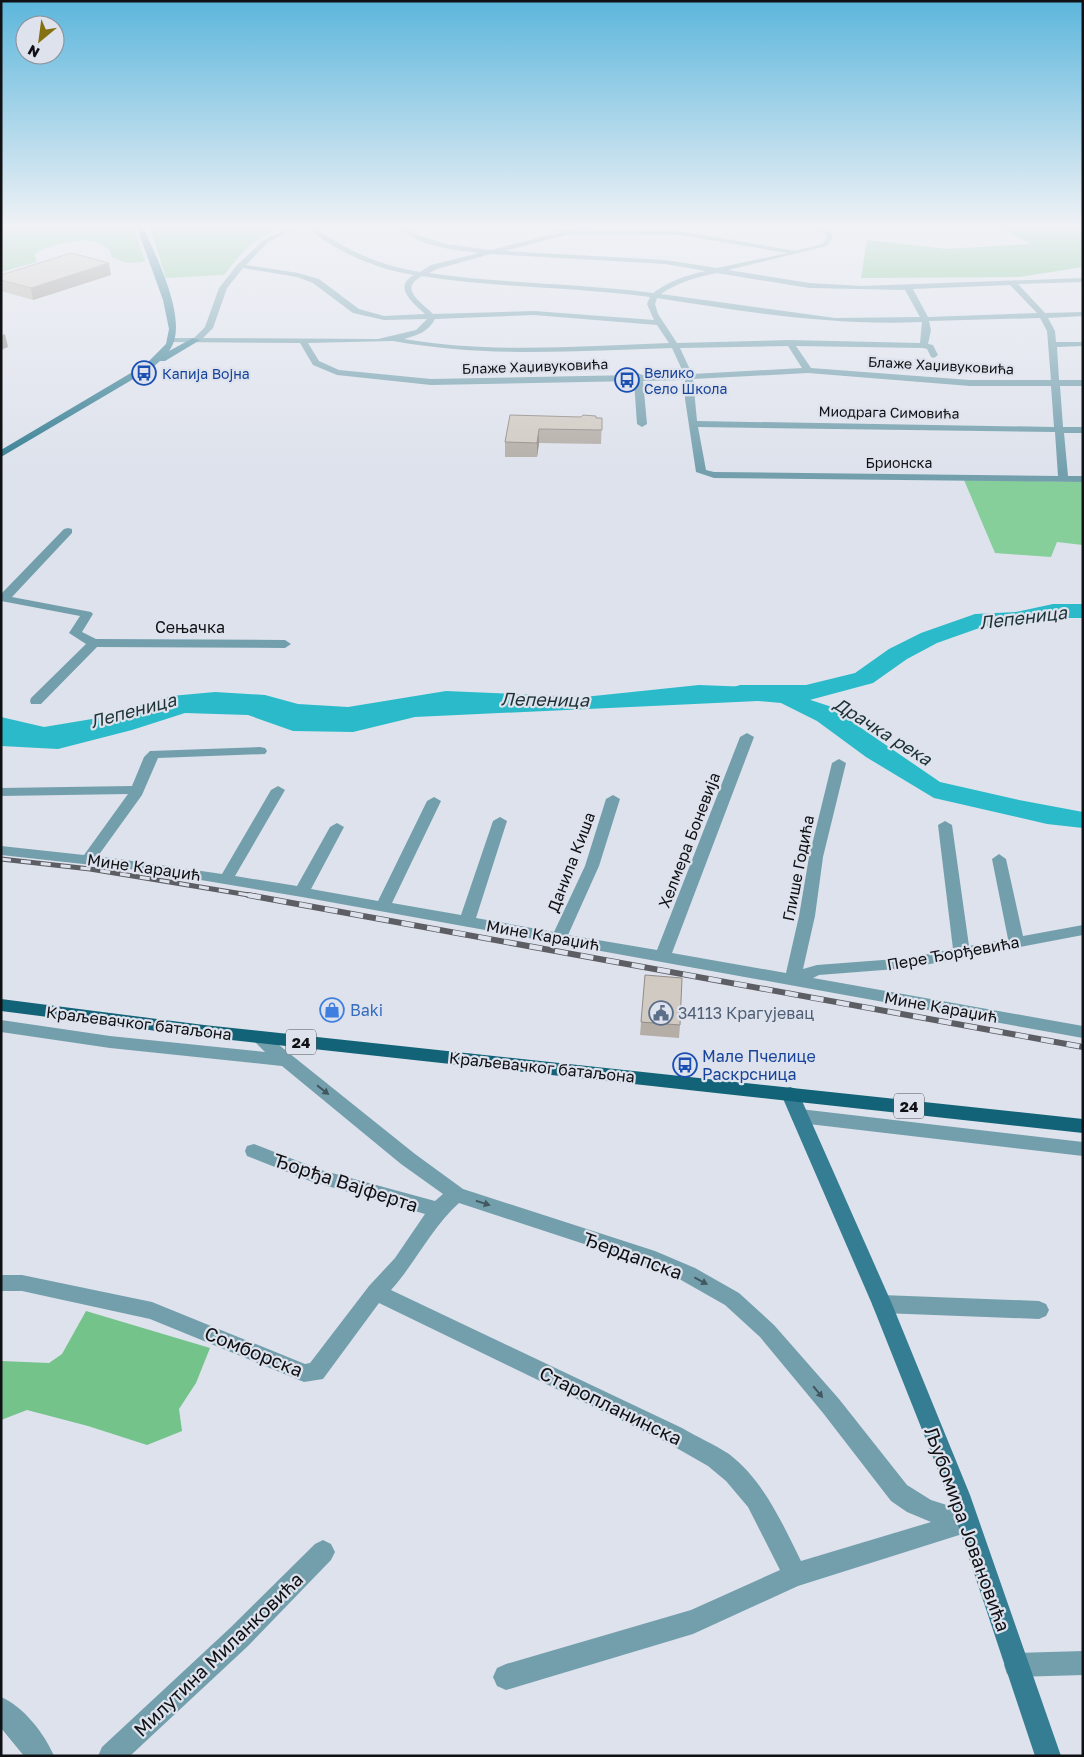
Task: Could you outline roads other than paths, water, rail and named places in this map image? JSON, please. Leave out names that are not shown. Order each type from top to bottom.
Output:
[{"type":"main road","name":"Краљевачког батаљона","points":[[1,1005],[100,1019],[258,1037],[1083,1126]]},
{"type":"street","points":[[149,366],[163,353],[172,340],[174,322],[169,307]]},
{"type":"street","points":[[1,454],[196,340],[209,328],[216,307]]},
{"type":"street","points":[[351,307],[365,314],[384,318],[432,317],[456,314],[534,313],[660,322]]},
{"type":"street","points":[[422,307],[432,317]]},
{"type":"street","points":[[652,307],[675,346],[689,377],[689,399],[695,424]]},
{"type":"street","points":[[737,307],[812,318],[864,321],[1083,314]]},
{"type":"street","points":[[921,307],[926,319],[926,340],[923,346]]},
{"type":"street","points":[[1035,307],[1043,315],[1051,332],[1063,478]]},
{"type":"street","points":[[393,340],[418,332],[428,325],[432,317]]},
{"type":"street","points":[[172,340],[303,342],[393,340],[437,347],[509,350],[788,342],[923,346],[930,347],[934,355]]},
{"type":"street","name":"Блаже Хаџивуковића","points":[[303,342],[316,363],[337,372],[466,382],[638,376],[689,377],[765,370],[808,370],[970,383],[1083,383]]},
{"type":"street","points":[[788,342],[808,370]]},
{"type":"street","points":[[1053,345],[1083,344]]},
{"type":"street","points":[[638,376],[642,424]]},
{"type":"street","name":"Миодрага Симовића","points":[[695,424],[1083,430]]},
{"type":"street","name":"Брионска","points":[[695,424],[701,472],[714,475],[1083,479]]},
{"type":"street","points":[[4,601],[68,531]]},
{"type":"street","points":[[4,601],[87,614],[75,634],[94,643],[36,701]]},
{"type":"street","name":"Сењачка","points":[[94,643],[285,644]]},
{"type":"street","name":"Хелмера Боневија","points":[[663,955],[747,737]]},
{"type":"street","points":[[89,858],[136,795],[136,790],[151,757],[155,754],[260,751]]},
{"type":"street","name":"Глише Годића","points":[[793,980],[807,916],[816,857],[839,763]]},
{"type":"street","points":[[1,792],[136,790]]},
{"type":"street","points":[[226,879],[278,790]]},
{"type":"street","name":"Данила Киша","points":[[559,938],[592,866],[614,799]]},
{"type":"street","points":[[382,907],[434,801]]},
{"type":"street","points":[[467,921],[500,820]]},
{"type":"street","points":[[945,825],[962,954]]},
{"type":"street","points":[[302,892],[337,827]]},
{"type":"street","name":"Мине Караџић","points":[[1,850],[89,858],[226,879],[663,955],[1083,1032]]},
{"type":"street","points":[[999,859],[1016,942]]},
{"type":"street","name":"Пере Ђорђевића","points":[[793,980],[817,970],[909,963],[1083,930]]},
{"type":"street","points":[[1,1026],[110,1042],[284,1060]]},
{"type":"street","name":"Ђердапска","points":[[258,1037],[408,1159],[456,1194],[648,1257],[688,1274],[732,1299],[767,1331],[831,1406],[899,1493],[915,1504],[929,1510],[967,1522]]},
{"type":"street","name":"Љубомира Јовановића","points":[[790,1094],[882,1304],[959,1496],[1048,1756]]},
{"type":"street","points":[[800,1116],[1083,1150]]},
{"type":"street","name":"Ђорђа Вајферта","points":[[254,1151],[316,1176],[438,1210]]},
{"type":"street","name":"Сомборска","points":[[1,1283],[22,1283],[152,1311],[304,1373],[312,1374],[316,1372],[376,1292],[402,1264],[438,1210],[456,1194]]},
{"type":"street","name":"Старопланинска","points":[[376,1292],[674,1435],[722,1462],[746,1488],[769,1521],[795,1575]]},
{"type":"street","points":[[882,1304],[1039,1310]]},
{"type":"street","points":[[506,1677],[693,1622],[795,1575],[967,1522]]},
{"type":"street","name":"Милутина Миланковића","points":[[112,1756],[239,1637],[323,1552]]},
{"type":"street","points":[[1016,1665],[1083,1663]]},
{"type":"street","points":[[1,1710],[16,1724],[41,1756]]},
{"type":"water","points":[[699,685],[779,688],[780,696],[795,695],[829,706],[940,782],[1083,812],[1083,828],[1047,824],[934,798],[866,757],[817,721],[781,703],[758,701],[415,717],[353,732],[293,731],[248,715],[185,713],[132,730],[58,749],[1,746],[1,717],[44,727],[98,718],[171,696],[215,692],[265,695],[298,704],[348,707],[446,691],[584,697]]},
{"type":"waterway","name":"Лепеница","points":[[740,693],[806,693],[864,678],[898,654],[929,638],[983,619],[1016,619],[1053,611],[1083,611]]},
{"type":"waterway","name":"Драчка река","points":[[786,694],[795,698]]},
{"type":"railway","points":[[1,859],[90,869],[255,896]]},
{"type":"railway","points":[[248,895],[1083,1047]]},
{"type":"place","name":"Капија Војна","points":[[144,373]]},
{"type":"place","name":"Велико Село Школа","points":[[627,380]]},
{"type":"place","name":"Baki","points":[[332,1010]]},
{"type":"place","name":"34113 Крагујевац","points":[[661,1013]]},
{"type":"place","name":"Мале Пчелице Раскрсница","points":[[685,1065]]}]
